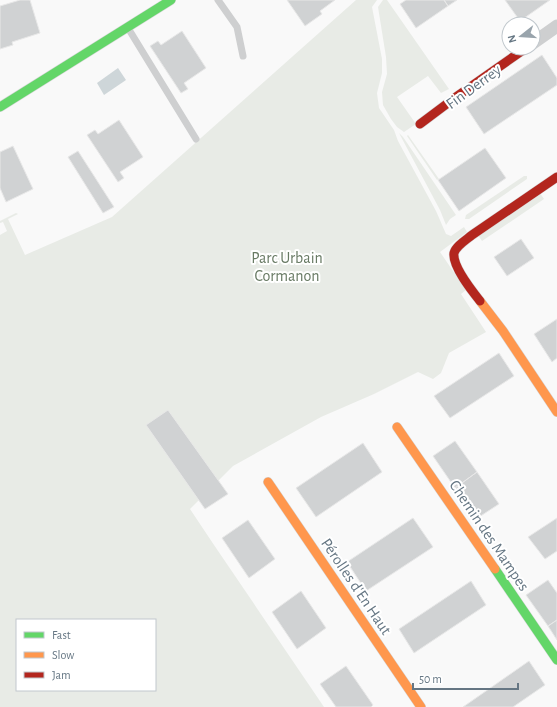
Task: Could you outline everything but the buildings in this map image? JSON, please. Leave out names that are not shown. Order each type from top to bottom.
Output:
[{"type":"street","points":[[0,107],[171,0]]},
{"type":"street","points":[[541,37],[557,26]]},
{"type":"street","name":"Fin Derrey","points":[[420,124],[515,56]]},
{"type":"street","points":[[557,177],[472,235],[461,244],[454,256],[456,264],[462,275],[480,302],[494,319],[557,412]]},
{"type":"street","name":"Chemin des Mampes","points":[[397,427],[557,660]]},
{"type":"street","name":"Pérolles d'En Haut","points":[[268,482],[421,707]]},
{"type":"lane","points":[[218,0],[237,27],[243,56]]},
{"type":"lane","points":[[128,28],[196,139]]},
{"type":"green space","name":"Parc Urbain Cormanon","points":[[356,0],[377,0],[372,7],[382,59],[382,73],[377,93],[379,108],[394,130],[398,141],[436,211],[446,234],[451,236],[464,227],[467,232],[440,252],[466,290],[461,294],[486,332],[449,353],[441,373],[433,379],[418,372],[374,394],[321,417],[233,466],[190,509],[324,707],[0,707],[0,235],[7,231],[3,222],[0,223],[0,221],[16,213],[18,214],[8,219],[25,255],[112,217]]},
{"type":"green space","points":[[383,0],[387,0],[449,89],[441,93],[428,76],[397,97],[416,124],[404,132],[397,127],[383,105],[382,92],[387,74],[386,57],[378,7]]},
{"type":"green space","points":[[399,133],[456,215],[450,219],[446,225],[440,210]]},
{"type":"green space","points":[[408,135],[439,179],[437,180],[407,136]]},
{"type":"green space","points":[[524,176],[527,176],[527,179],[469,219],[465,219],[466,215]]},
{"type":"green space","points":[[540,193],[544,199],[482,241],[478,235]]},
{"type":"shaded area","points":[[118,68],[126,80],[104,95],[97,83]]},
{"type":"traffic: fast","points":[[0,107],[171,0]]},
{"type":"traffic: fast","points":[[495,569],[557,660]]},
{"type":"traffic: slow","points":[[480,301],[503,331],[557,412]]},
{"type":"traffic: slow","points":[[397,427],[495,569]]},
{"type":"traffic: slow","points":[[268,482],[421,707]]},
{"type":"traffic: jam","points":[[420,124],[515,56]]},
{"type":"traffic: jam","points":[[480,301],[456,265],[454,258],[455,250],[472,235],[557,177]]}]
